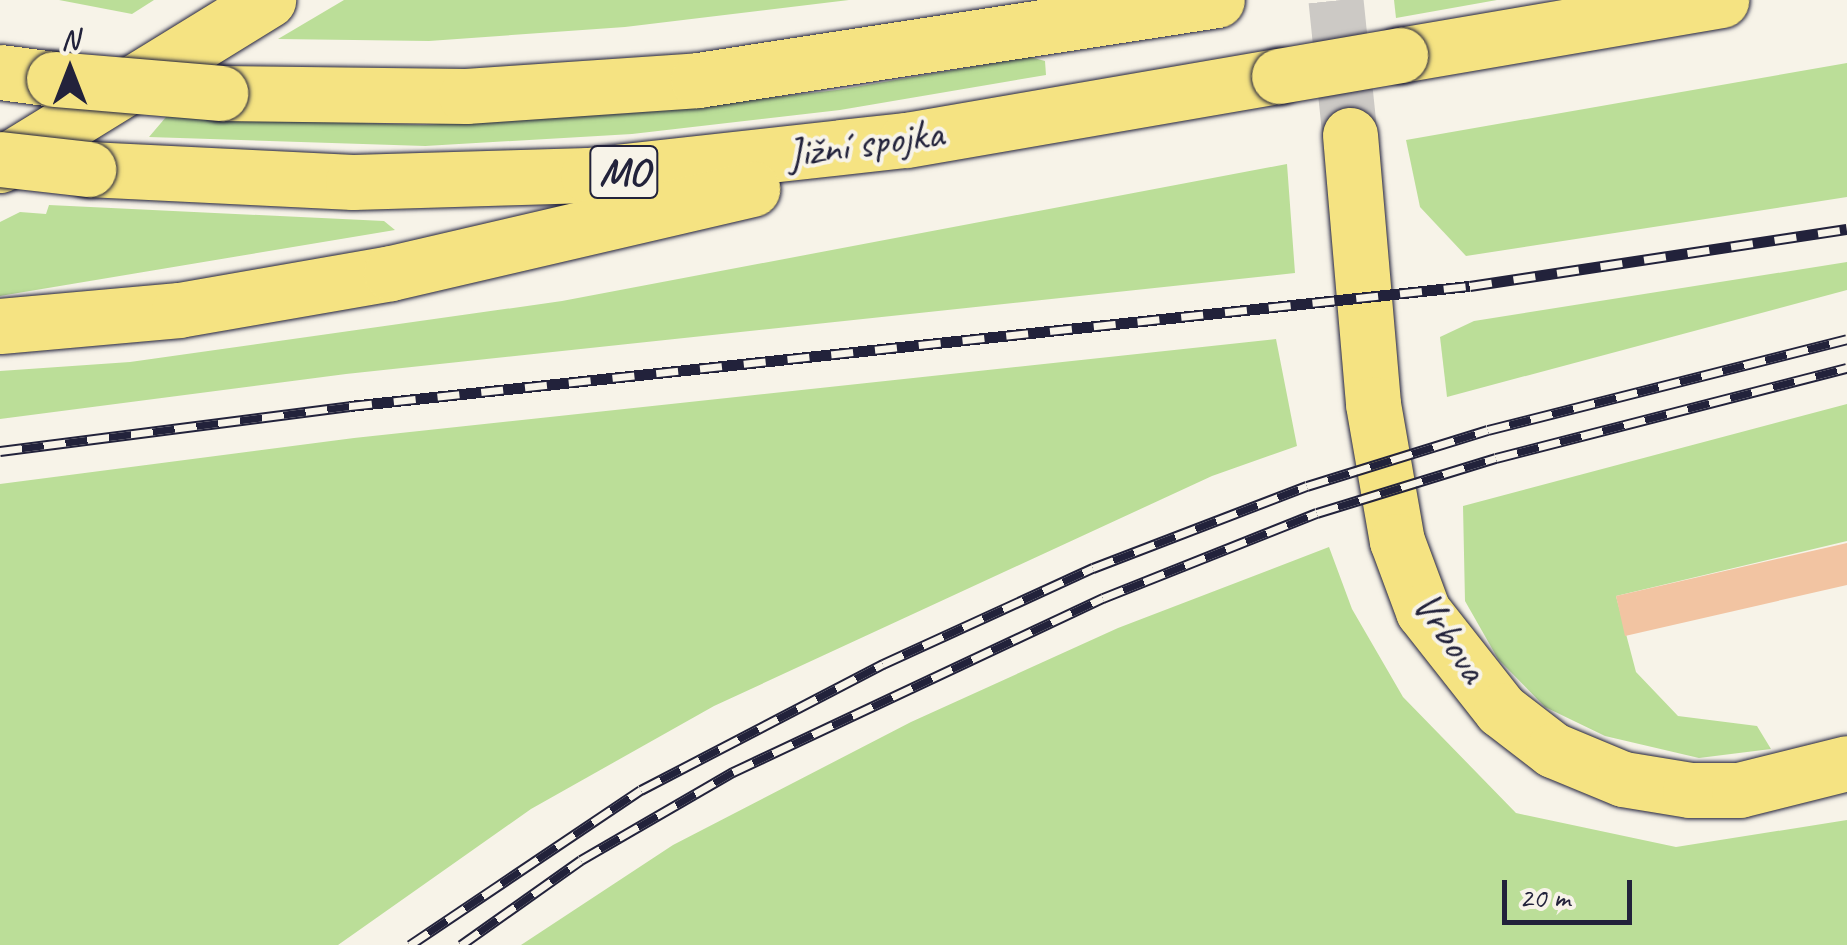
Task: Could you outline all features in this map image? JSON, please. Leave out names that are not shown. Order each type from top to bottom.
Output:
[{"type":"main road","points":[[0,162],[268,0]]},
{"type":"main road","name":"Jižní spojka","points":[[0,72],[220,93],[466,96],[661,83],[808,67],[1217,0]]},
{"type":"main road","name":"Jižní spojka","points":[[0,162],[353,182],[588,175],[906,140],[1722,0]]},
{"type":"main road","points":[[0,326],[178,310],[391,272],[1154,97]]},
{"type":"main road","name":"Vrbova","points":[[1350,135],[1373,404],[1396,541],[1423,610],[1500,710],[1553,750],[1623,779],[1690,790],[1739,790],[1847,763]]},
{"type":"green space","points":[[59,0],[154,0],[132,14]]},
{"type":"green space","points":[[344,0],[849,0],[625,27],[429,41],[278,39]]},
{"type":"green space","points":[[1394,0],[1497,0],[1396,18]]},
{"type":"green space","points":[[1030,57],[1045,61],[1046,75],[840,110],[632,134],[425,146],[149,137],[166,117],[424,125],[632,113],[837,90]]},
{"type":"green space","points":[[1847,63],[1847,197],[1466,256],[1420,207],[1406,140]]},
{"type":"green space","points":[[1287,164],[1295,273],[346,374],[0,419],[0,371],[130,362],[562,301]]},
{"type":"green space","points":[[49,205],[384,221],[395,230],[0,296],[0,222],[20,212],[46,214]]},
{"type":"green space","points":[[1847,262],[1847,290],[1447,397],[1440,337],[1474,321]]},
{"type":"green space","points":[[1276,339],[1297,446],[1212,476],[714,706],[531,809],[338,945],[0,945],[0,484],[354,438]]},
{"type":"green space","points":[[1847,404],[1847,541],[1616,596],[1636,672],[1678,716],[1757,726],[1771,749],[1699,758],[1605,736],[1545,707],[1498,659],[1465,601],[1463,506]]},
{"type":"green space","points":[[1329,547],[1352,609],[1403,697],[1516,813],[1676,847],[1847,820],[1847,945],[521,945],[673,845],[911,722],[1118,628]]},
{"type":"building","points":[[1847,543],[1847,585],[1625,636],[1616,596]]},
{"type":"tunnel","points":[[1336,0],[1350,135]]},
{"type":"railway","points":[[0,451],[350,406],[1470,286],[1847,229]]},
{"type":"railway","points":[[410,945],[641,790],[883,664],[1093,568],[1307,486],[1488,430],[1847,339]]},
{"type":"railway","points":[[461,945],[581,860],[733,772],[1103,598],[1317,513],[1496,458],[1847,368]]}]
